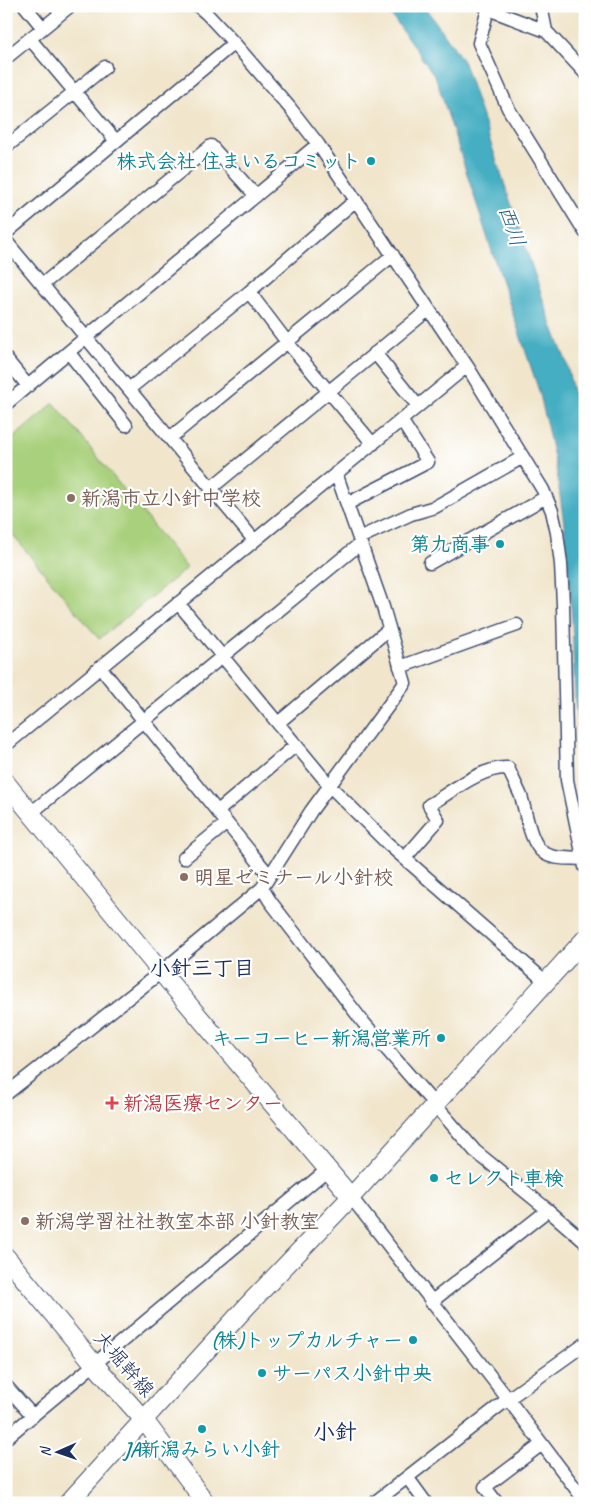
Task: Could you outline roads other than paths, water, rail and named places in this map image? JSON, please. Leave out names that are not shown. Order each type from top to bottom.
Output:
[{"type":"street","points":[[25,6],[43,28]]},
{"type":"street","points":[[6,58],[70,6]]},
{"type":"street","points":[[198,6],[234,43],[318,144],[466,366],[523,457],[552,511],[561,564],[568,780],[583,863],[545,855],[540,850],[535,843],[521,797],[508,768],[501,767],[476,776],[430,805],[438,820],[405,858]]},
{"type":"street","points":[[541,6],[546,31]]},
{"type":"street","points":[[585,73],[546,31],[486,8],[479,43],[508,108],[585,232]]},
{"type":"street","points":[[30,38],[116,141]]},
{"type":"street","points":[[6,233],[234,43]]},
{"type":"street","points":[[6,147],[105,67]]},
{"type":"street","points":[[6,404],[318,144]]},
{"type":"street","points":[[42,284],[210,146],[256,196]]},
{"type":"street","points":[[129,389],[249,292],[356,200]]},
{"type":"street","points":[[6,241],[254,540]]},
{"type":"street","points":[[170,438],[392,255]]},
{"type":"street","points":[[249,292],[287,342],[373,444]]},
{"type":"street","points":[[211,488],[428,310]]},
{"type":"street","points":[[69,353],[126,425]]},
{"type":"street","points":[[375,353],[418,406]]},
{"type":"street","points":[[6,359],[28,386]]},
{"type":"street","points":[[6,745],[466,366]]},
{"type":"street","points":[[347,504],[428,462],[401,420]]},
{"type":"street","points":[[31,813],[360,540],[411,514],[435,507],[523,457]]},
{"type":"street","points":[[6,1094],[161,972],[262,888],[311,811],[405,683],[360,540],[336,473]]},
{"type":"street","points":[[430,563],[546,497]]},
{"type":"street","points":[[178,603],[330,786],[405,858],[546,982]]},
{"type":"street","points":[[400,667],[517,625]]},
{"type":"street","points":[[278,724],[389,629]]},
{"type":"street","points":[[100,667],[269,875]]},
{"type":"street","points":[[218,811],[296,745]]},
{"type":"street","points":[[6,783],[161,972],[328,1169],[585,1501]]},
{"type":"street","points":[[184,858],[227,823]]},
{"type":"street","points":[[262,888],[363,1022],[475,1151],[585,1242]]},
{"type":"street","points":[[68,1503],[585,939]]},
{"type":"street","points":[[6,1438],[328,1169]]},
{"type":"street","points":[[431,1302],[548,1210]]},
{"type":"street","name":"大堀幹線","points":[[6,1257],[95,1365],[144,1420],[206,1503]]},
{"type":"street","points":[[374,1503],[508,1400],[585,1344]]},
{"type":"street","points":[[6,1386],[33,1416]]},
{"type":"street","points":[[497,1503],[485,1487],[542,1444]]},
{"type":"street","points":[[407,1477],[426,1503]]},
{"type":"water","name":"西川","points":[[382,6],[424,6],[464,63],[550,320],[566,361],[585,443],[585,789],[575,702],[566,538],[556,467],[540,394],[436,78],[395,20]]},
{"type":"place","name":"株式会社 住まいるコミット","points":[[371,161]]},
{"type":"place","name":"新潟市立小針中学校","points":[[71,498]]},
{"type":"place","name":"第九商事","points":[[500,544]]},
{"type":"place","name":"明星ゼミナール小針校","points":[[184,877]]},
{"type":"place","name":"キーコーヒー新潟営業所","points":[[441,1038]]},
{"type":"place","name":"新潟医療センター","points":[[112,1103]]},
{"type":"place","name":"セレクト車検","points":[[434,1178]]},
{"type":"place","name":"新潟学習社社教室本部 小針教室","points":[[25,1221]]},
{"type":"place","name":"(株)トップカルチャー","points":[[413,1340]]},
{"type":"place","name":"サーパス小針中央","points":[[262,1373]]},
{"type":"place","name":"JA新潟みらい小針","points":[[202,1429]]},
{"type":"district","name":"小針三丁目","points":[[202,968]]},
{"type":"district","name":"小針","points":[[335,1432]]}]
